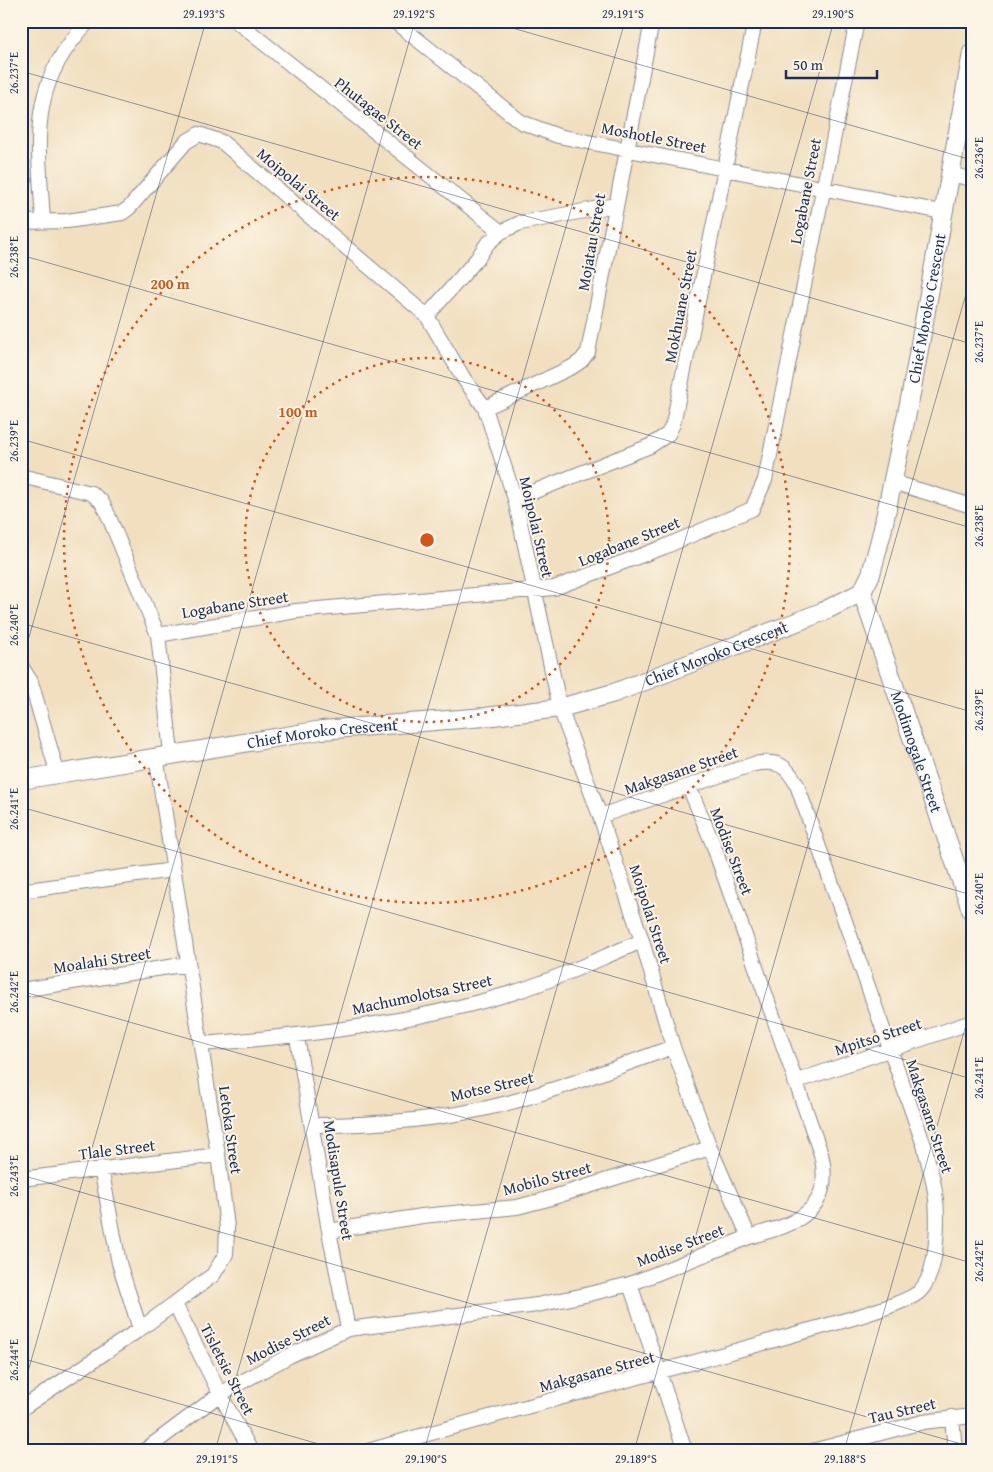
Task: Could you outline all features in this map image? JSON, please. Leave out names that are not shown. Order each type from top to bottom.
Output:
[{"type":"street","points":[[43,220],[39,152],[40,110],[49,82],[65,51],[75,36],[89,21]]},
{"type":"street","name":"Phutagae Street","points":[[236,21],[501,232]]},
{"type":"street","name":"Moshotle Street","points":[[394,21],[521,122],[558,136],[942,212]]},
{"type":"street","name":"Mojatau Street","points":[[485,408],[572,368],[585,356],[590,343],[652,21]]},
{"type":"street","name":"Mokhuane Street","points":[[515,498],[644,449],[659,442],[668,434],[678,409],[755,21]]},
{"type":"street","name":"Logabane Street","points":[[158,635],[296,611],[534,588],[554,588],[574,582],[746,513],[756,504],[765,480],[857,21]]},
{"type":"street","name":"Chief Moroko Crescent","points":[[21,780],[58,775],[164,754],[322,730],[485,717],[560,708],[614,693],[822,612],[862,592],[871,574],[912,394],[942,212],[970,75],[972,53]]},
{"type":"street","name":"Moipolai Street","points":[[21,222],[43,220],[67,221],[122,213],[129,208],[186,142],[199,134],[205,135],[222,142],[428,316],[464,379],[485,408],[515,498],[560,708],[600,816],[642,941],[673,1047],[710,1148],[749,1237]]},
{"type":"street","points":[[949,174],[972,179]]},
{"type":"street","points":[[428,316],[477,260],[487,244],[501,232],[520,223],[616,205]]},
{"type":"street","points":[[21,476],[91,493],[101,501],[158,635]]},
{"type":"street","points":[[892,482],[972,506]]},
{"type":"street","name":"Modimogale Street","points":[[862,592],[972,912]]},
{"type":"street","name":"Letoka Street","points":[[21,1409],[175,1304],[213,1275],[226,1254],[227,1227],[218,1155],[173,870],[164,754],[158,635]]},
{"type":"street","points":[[21,666],[31,682],[58,775]]},
{"type":"street","name":"Makgasane Street","points":[[368,1451],[660,1373],[824,1326],[905,1300],[920,1291],[932,1267],[936,1241],[934,1182],[925,1148],[797,784],[790,771],[774,763],[763,762],[600,816]]},
{"type":"street","name":"Modise Street","points":[[144,1451],[220,1394],[289,1356],[348,1329],[537,1305],[630,1284],[749,1237],[799,1220],[812,1210],[822,1189],[824,1177],[821,1154],[794,1082],[713,844],[689,787]]},
{"type":"street","points":[[21,891],[173,870]]},
{"type":"street","name":"Machumolotsa Street","points":[[200,1044],[297,1037],[420,1015],[516,992],[642,941]]},
{"type":"street","name":"Moalahi Street","points":[[21,990],[188,964]]},
{"type":"street","name":"Mpitso Street","points":[[794,1082],[891,1051],[972,1022]]},
{"type":"street","name":"Modisapule Street","points":[[297,1037],[329,1232],[348,1329]]},
{"type":"street","name":"Motse Street","points":[[312,1125],[386,1122],[465,1112],[493,1106],[552,1090],[673,1047]]},
{"type":"street","name":"Mobilo Street","points":[[329,1232],[422,1216],[517,1207],[710,1148]]},
{"type":"street","name":"Tlale Street","points":[[21,1178],[218,1155]]},
{"type":"street","points":[[101,1168],[119,1263],[140,1329]]},
{"type":"street","points":[[630,1284],[685,1451]]},
{"type":"street","name":"Tisletsie Street","points":[[175,1304],[251,1451]]},
{"type":"street","name":"Tau Street","points":[[812,1451],[922,1422],[972,1416]]},
{"type":"street","points":[[952,1417],[955,1451]]}]
